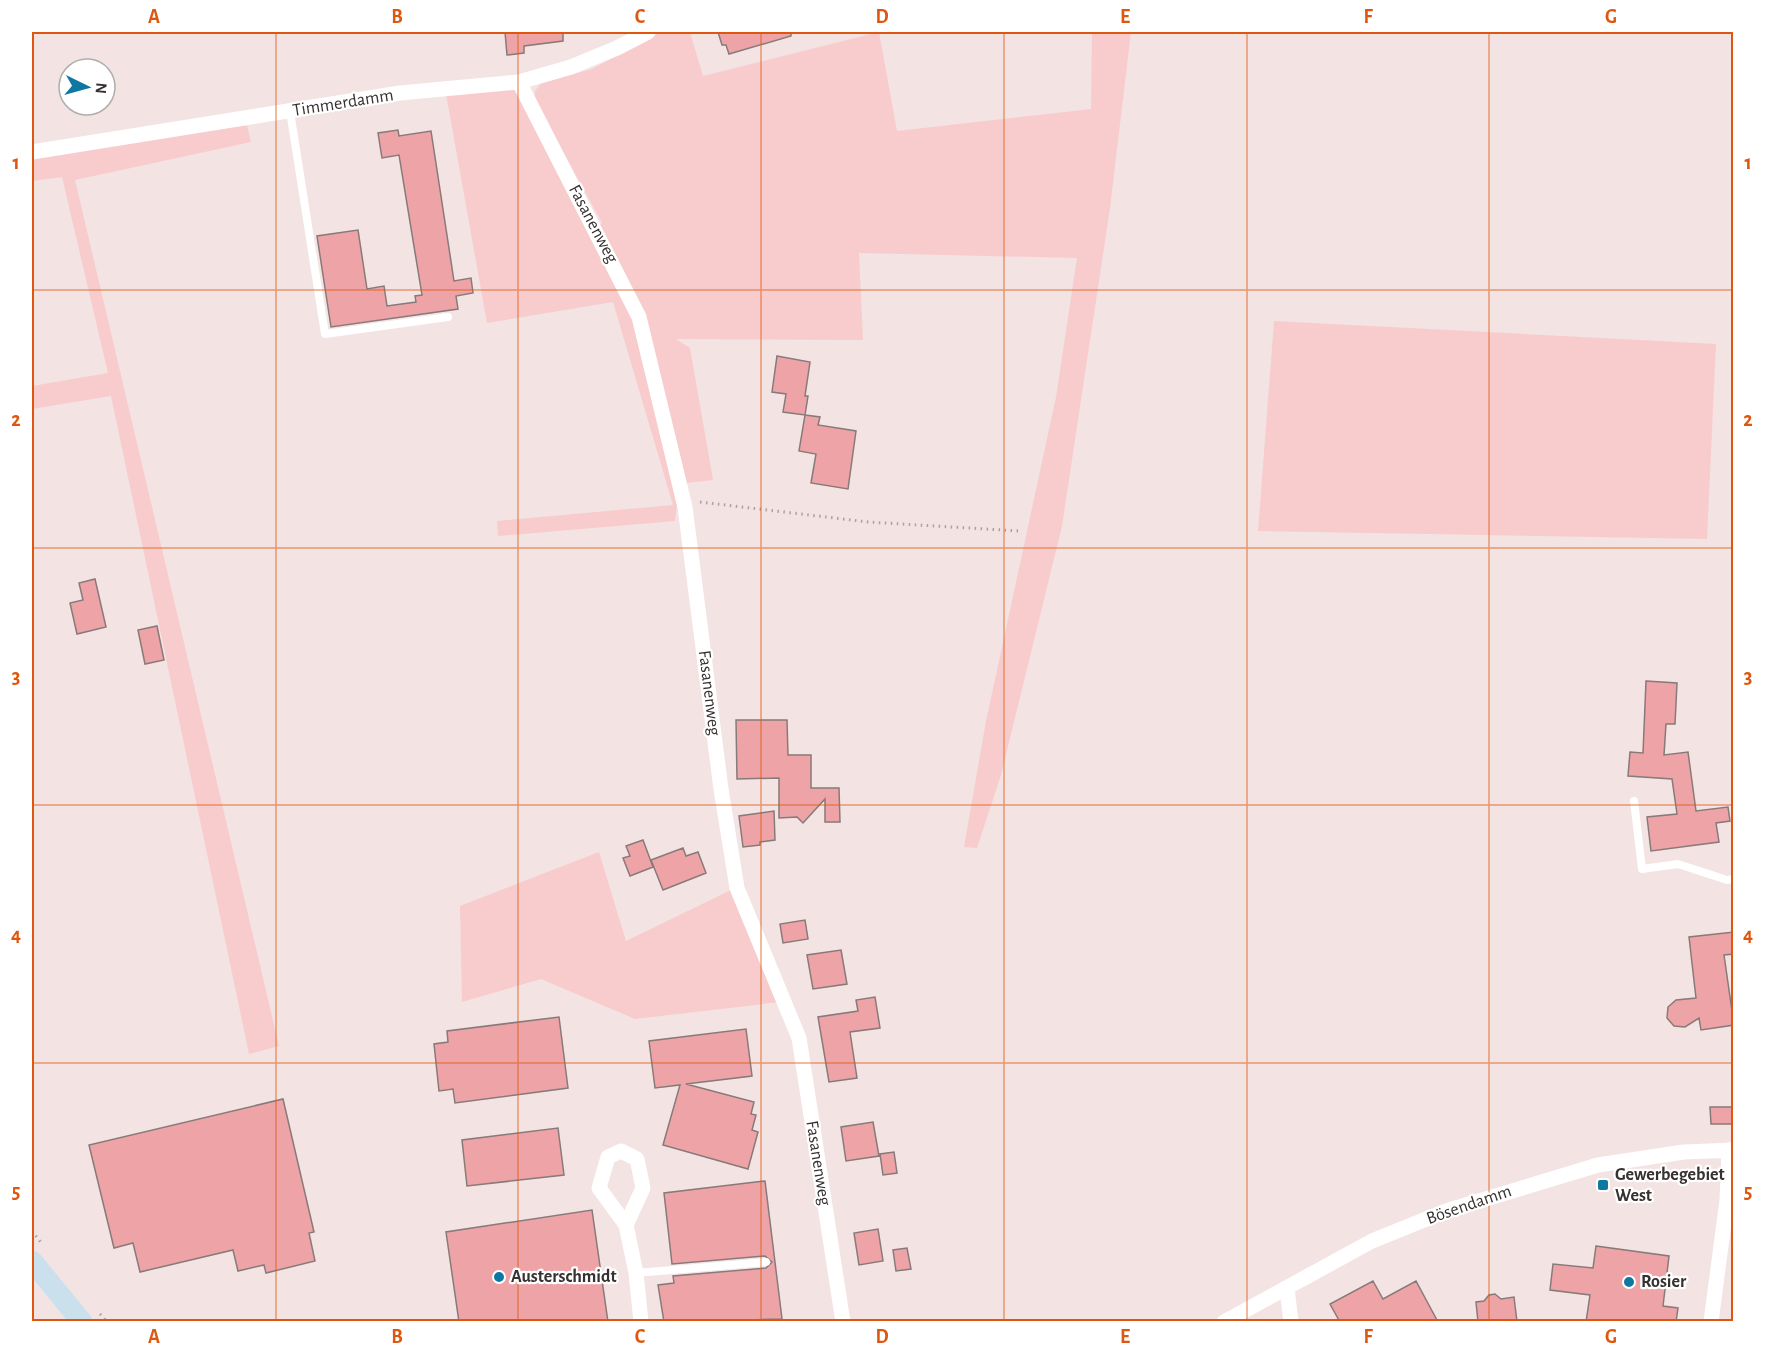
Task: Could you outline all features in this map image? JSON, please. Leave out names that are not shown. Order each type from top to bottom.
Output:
[{"type":"main road","points":[[32,1261],[82,1322]]},
{"type":"street","name":"Timmerdamm","points":[[32,152],[400,93],[519,82],[571,67],[648,32]]},
{"type":"street","name":"Fasanenweg","points":[[519,82],[639,317],[684,503],[737,888],[799,1038],[843,1322]]},
{"type":"street","name":"Bösendamm","points":[[1224,1322],[1372,1241],[1446,1211],[1598,1165],[1684,1152],[1731,1150]]},
{"type":"street","points":[[1711,1322],[1728,1200],[1731,1150]]},
{"type":"street","points":[[626,1225],[636,1273],[641,1322]]},
{"type":"street","points":[[1287,1288],[1291,1322]]},
{"type":"lane","points":[[291,111],[325,334],[448,317]]},
{"type":"lane","points":[[1634,801],[1642,869],[1678,864],[1728,880],[1734,879]]},
{"type":"lane","points":[[636,1273],[766,1262]]},
{"type":"path","points":[[684,503],[693,501],[868,522],[1018,531]]},
{"type":"shaded area","points":[[661,32],[690,32],[703,76],[879,32],[897,131],[1091,109],[1092,32],[1131,32],[1110,208],[1062,526],[1001,775],[977,848],[964,847],[986,721],[1056,397],[1077,258],[859,253],[863,340],[676,339],[690,348],[713,480],[685,483],[644,314],[599,225],[602,223],[535,100],[535,91],[541,83],[592,69]]},
{"type":"shaded area","points":[[515,88],[635,319],[677,505],[675,521],[498,536],[497,521],[673,505],[613,302],[487,323],[446,94]]},
{"type":"shaded area","points":[[247,125],[251,142],[75,180],[279,1046],[249,1054],[111,396],[32,409],[32,386],[108,373],[62,177],[32,181],[32,158]]},
{"type":"shaded area","points":[[1274,321],[1716,344],[1707,539],[1258,531]]},
{"type":"shaded area","points":[[599,852],[626,941],[731,890],[780,1002],[635,1019],[541,979],[462,1002],[460,906]]},
{"type":"building","points":[[505,32],[563,32],[563,41],[524,46],[524,53],[507,55]]},
{"type":"building","points":[[718,32],[791,32],[791,36],[729,54],[726,45],[722,45]]},
{"type":"building","points":[[398,130],[399,136],[431,131],[454,281],[471,278],[473,293],[456,296],[458,309],[331,327],[317,236],[358,230],[367,289],[384,286],[387,306],[416,302],[415,296],[422,295],[399,155],[382,158],[378,133]]},
{"type":"building","points":[[777,356],[810,362],[805,415],[783,412],[786,394],[772,392]]},
{"type":"building","points":[[805,415],[820,417],[818,425],[856,431],[848,489],[811,483],[816,454],[799,451]]},
{"type":"building","points":[[95,579],[106,627],[77,634],[70,603],[83,600],[79,583]]},
{"type":"building","points":[[157,626],[164,660],[145,664],[138,630]]},
{"type":"building","points":[[1646,681],[1677,683],[1675,724],[1666,724],[1664,755],[1688,752],[1696,811],[1728,807],[1730,821],[1716,823],[1719,842],[1651,851],[1647,817],[1677,814],[1672,779],[1628,776],[1630,752],[1643,753]]},
{"type":"building","points":[[736,720],[787,720],[788,755],[811,755],[811,788],[839,788],[840,822],[825,822],[825,799],[803,823],[797,817],[779,818],[779,778],[737,779]]},
{"type":"building","points":[[774,811],[775,840],[743,847],[739,816]]},
{"type":"building","points":[[643,840],[653,867],[630,876],[623,858],[630,856],[626,846]]},
{"type":"building","points":[[683,848],[686,856],[698,852],[706,873],[663,890],[651,860]]},
{"type":"building","points":[[805,920],[808,939],[783,943],[780,924]]},
{"type":"building","points":[[1734,932],[1734,954],[1724,955],[1734,1025],[1701,1030],[1699,1018],[1685,1027],[1674,1026],[1667,1018],[1668,1007],[1676,1000],[1696,998],[1689,937]]},
{"type":"building","points":[[841,950],[847,984],[813,989],[807,955]]},
{"type":"building","points":[[875,997],[880,1028],[850,1032],[857,1078],[829,1082],[818,1017],[858,1011],[856,1000]]},
{"type":"building","points":[[559,1017],[568,1088],[455,1103],[453,1089],[439,1091],[434,1044],[448,1042],[447,1031]]},
{"type":"building","points":[[746,1029],[752,1076],[686,1084],[754,1102],[751,1114],[756,1115],[752,1130],[758,1132],[748,1169],[663,1145],[680,1085],[655,1088],[649,1041]]},
{"type":"building","points":[[283,1099],[314,1232],[309,1233],[315,1261],[266,1273],[264,1265],[238,1271],[233,1250],[140,1272],[133,1243],[114,1248],[89,1145]]},
{"type":"building","points":[[1710,1107],[1734,1107],[1734,1124],[1711,1124]]},
{"type":"building","points":[[873,1122],[879,1156],[846,1161],[841,1127]]},
{"type":"building","points":[[558,1128],[564,1175],[467,1186],[462,1140]]},
{"type":"building","points":[[894,1152],[897,1173],[883,1175],[880,1154]]},
{"type":"building","points":[[765,1181],[782,1319],[664,1322],[658,1285],[674,1283],[673,1276],[766,1268],[772,1262],[765,1256],[672,1264],[664,1193]]},
{"type":"building","points":[[592,1210],[608,1322],[459,1322],[446,1232]]},
{"type":"building","points":[[878,1229],[883,1261],[859,1265],[854,1233]]},
{"type":"building","name":"Rosier","points":[[1596,1246],[1669,1256],[1663,1306],[1678,1308],[1676,1322],[1586,1322],[1590,1295],[1550,1290],[1553,1264],[1593,1268]]},
{"type":"building","points":[[907,1248],[911,1269],[896,1271],[893,1250]]},
{"type":"building","points":[[1373,1281],[1383,1299],[1416,1281],[1438,1322],[1340,1322],[1330,1304]]},
{"type":"building","points":[[1495,1294],[1501,1299],[1514,1297],[1517,1322],[1478,1322],[1476,1302],[1484,1301],[1489,1295]]},
{"type":"place","name":"Gewerbegebiet West","points":[[1603,1185]]},
{"type":"place","name":"Austerschmidt","points":[[499,1277]]},
{"type":"place","name":"Rosier","points":[[1629,1282]]}]
